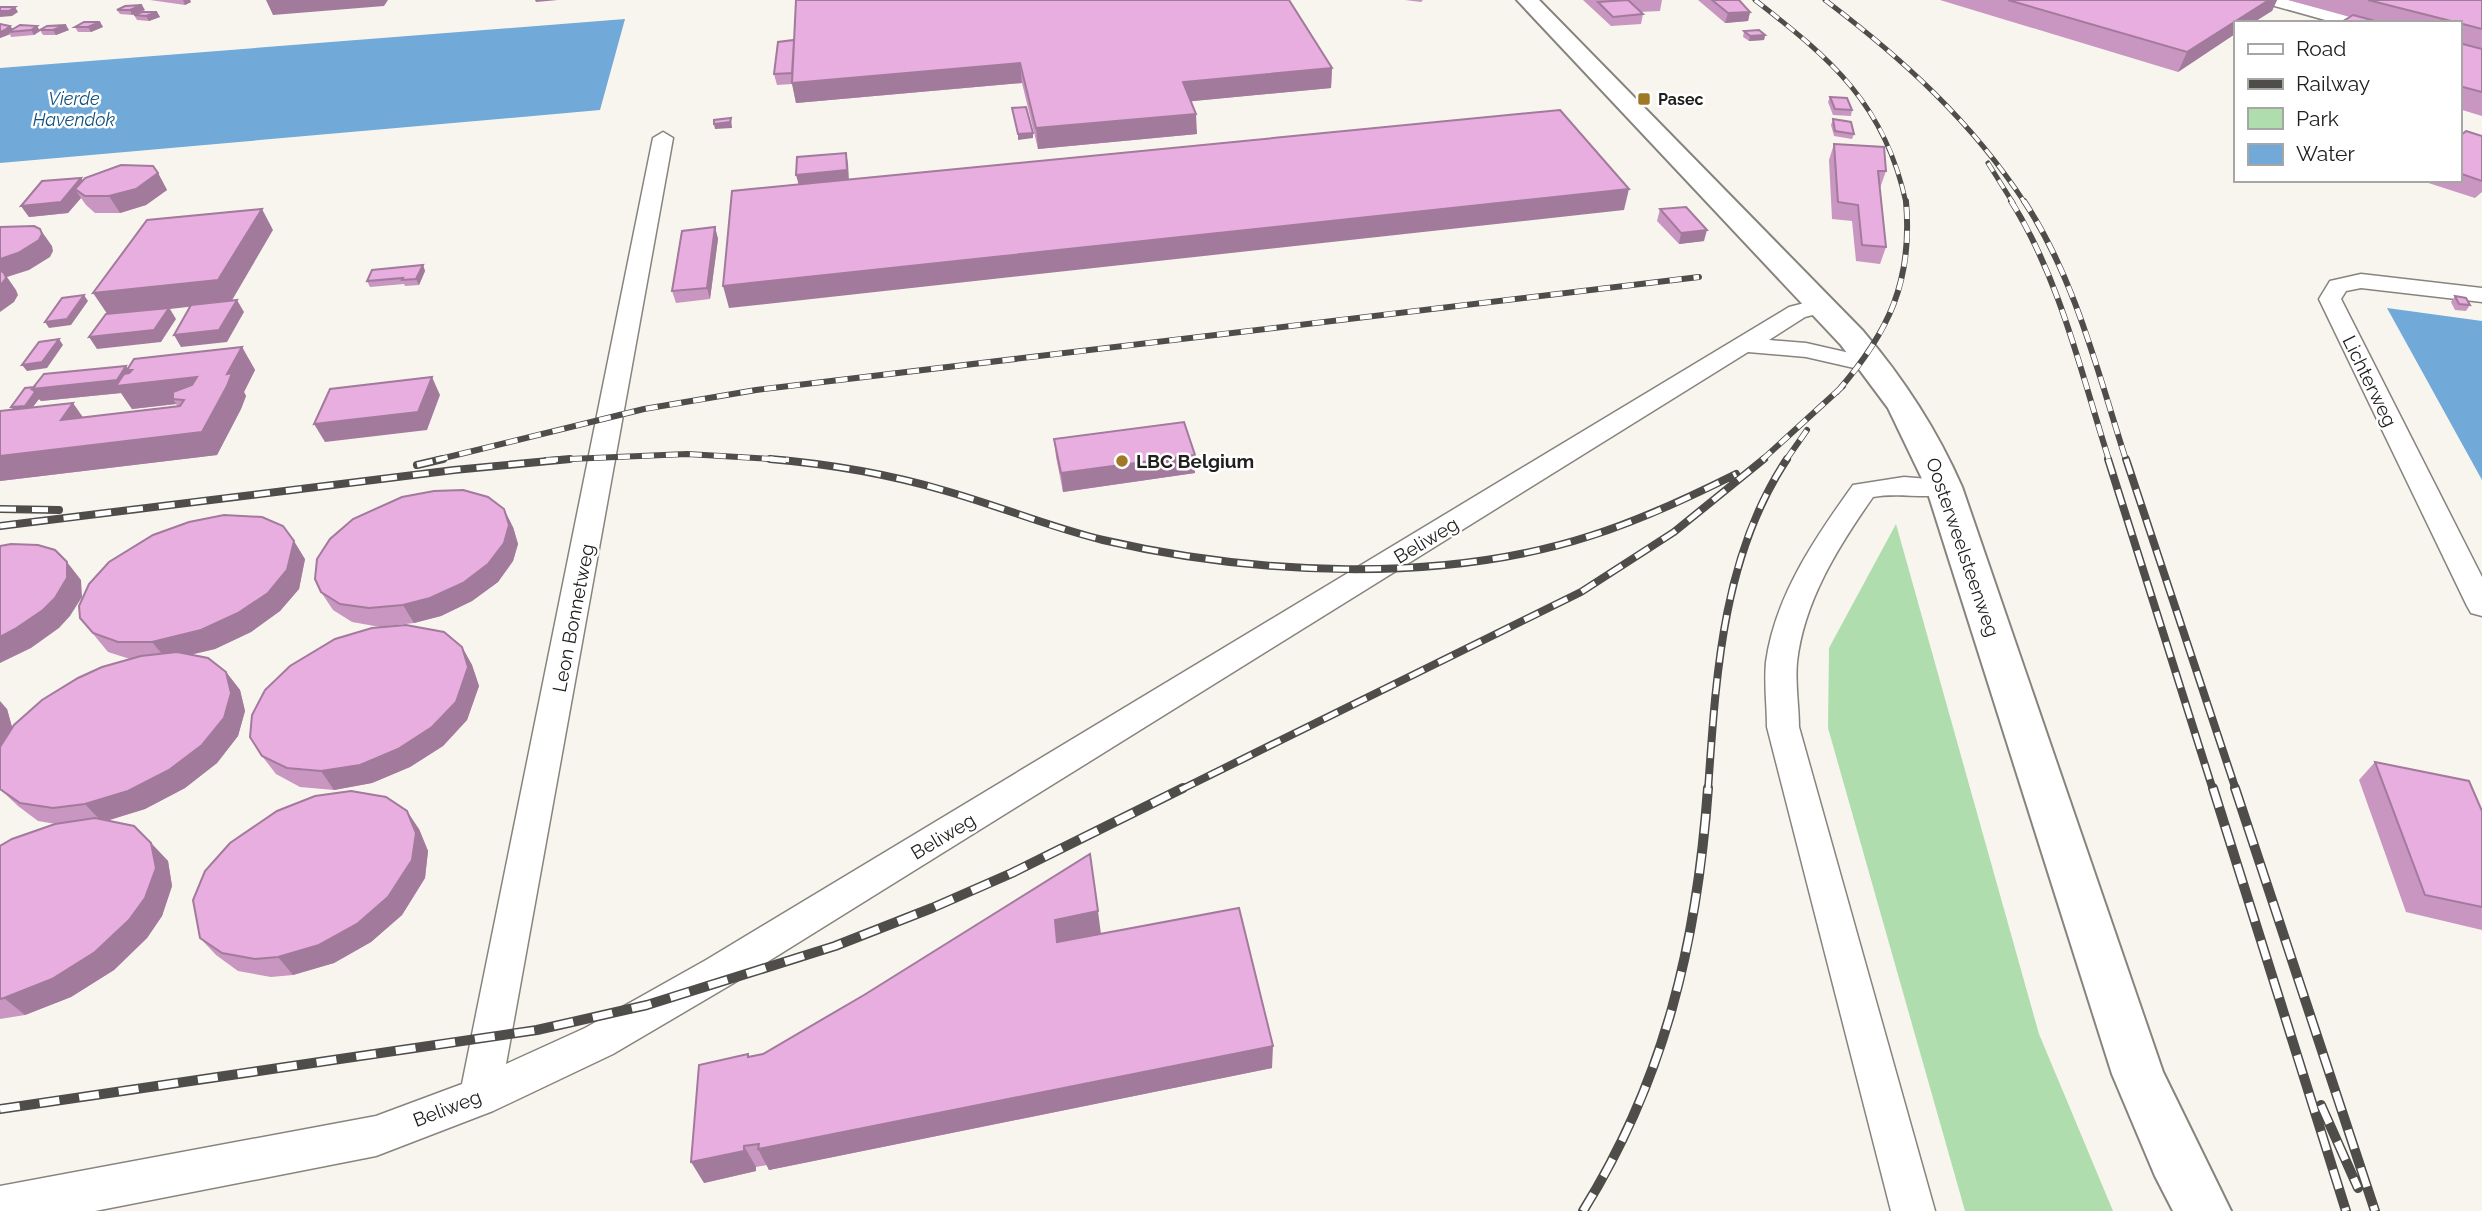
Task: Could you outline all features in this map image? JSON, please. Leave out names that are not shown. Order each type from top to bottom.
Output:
[{"type":"main road","name":"Oosterweelsteenweg","points":[[1527,0],[1820,306],[1876,366],[1903,402],[1929,449],[1944,487],[2138,1074],[2174,1157],[2203,1211]]},
{"type":"street","points":[[2270,0],[2349,21]]},
{"type":"street","name":"Leon Bonnetweg","points":[[479,1097],[663,138]]},
{"type":"street","name":"Lichterweg","points":[[2482,295],[2361,281],[2338,286],[2330,299],[2482,606]]},
{"type":"street","name":"Beliweg","points":[[0,1208],[376,1136],[479,1097],[599,1041],[719,972],[1797,312],[1820,306]]},
{"type":"street","points":[[1746,345],[1806,350],[1876,366]]},
{"type":"street","points":[[1913,1211],[1783,727],[1782,663],[1790,621],[1807,579],[1863,491],[1881,485],[1944,487]]},
{"type":"green space","points":[[1896,524],[2039,1034],[2113,1211],[1965,1211],[1828,728],[1829,648]]},
{"type":"water","name":"Vierde Havendok","points":[[625,19],[600,110],[0,163],[0,68]]},
{"type":"water","points":[[2387,308],[2482,321],[2482,480]]},
{"type":"building","points":[[796,0],[1289,0],[1332,68],[1183,82],[1196,114],[1036,128],[1020,63],[792,83]]},
{"type":"building","points":[[1628,0],[1643,14],[1613,17],[1598,2]]},
{"type":"building","points":[[1712,0],[1739,0],[1750,12],[1728,13]]},
{"type":"building","points":[[2008,0],[2269,0],[2187,52]]},
{"type":"building","points":[[2368,0],[2482,0],[2482,29],[2461,24],[2461,21],[2451,21]]},
{"type":"building","points":[[142,5],[130,10],[117,10],[125,6]]},
{"type":"building","points":[[0,7],[15,7],[9,11],[0,11]]},
{"type":"building","points":[[157,12],[146,16],[134,15]]},
{"type":"building","points":[[2353,15],[2376,21],[2343,21]]},
{"type":"building","points":[[84,22],[100,22],[88,27],[75,27]]},
{"type":"building","points":[[0,24],[10,26],[0,32]]},
{"type":"building","points":[[20,25],[37,26],[31,30],[8,32]]},
{"type":"building","points":[[66,25],[53,30],[40,30],[47,26]]},
{"type":"building","points":[[1759,30],[1765,35],[1750,36],[1744,31]]},
{"type":"building","points":[[794,40],[792,73],[774,74],[778,42]]},
{"type":"building","points":[[2461,44],[2482,49],[2482,92],[2461,87]]},
{"type":"building","points":[[1830,97],[1847,98],[1852,110],[1835,109]]},
{"type":"building","points":[[1026,107],[1033,133],[1018,134],[1012,108]]},
{"type":"building","points":[[1560,110],[1629,189],[723,286],[732,191]]},
{"type":"building","points":[[731,118],[730,122],[714,124],[714,120]]},
{"type":"building","points":[[1833,119],[1851,122],[1854,134],[1835,131]]},
{"type":"building","points":[[2466,131],[2482,136],[2482,181],[2461,174],[2461,135]]},
{"type":"building","points":[[1834,144],[1884,147],[1886,171],[1878,171],[1886,247],[1862,245],[1858,205],[1838,202]]},
{"type":"building","points":[[846,153],[847,170],[796,175],[797,157]]},
{"type":"building","points":[[121,165],[153,166],[158,173],[136,189],[109,196],[85,196],[75,189],[85,178]]},
{"type":"building","points":[[81,178],[61,202],[21,206],[42,181]]},
{"type":"building","points":[[1686,207],[1707,230],[1681,233],[1660,209]]},
{"type":"building","points":[[262,209],[218,280],[93,293],[147,220]]},
{"type":"building","points":[[34,226],[40,229],[42,234],[39,240],[18,253],[0,259],[0,227]]},
{"type":"building","points":[[715,227],[707,288],[672,291],[682,231]]},
{"type":"building","points":[[423,265],[416,279],[367,281],[372,270]]},
{"type":"building","points":[[0,270],[6,278],[0,286]]},
{"type":"building","points":[[84,295],[67,319],[45,322],[62,298]]},
{"type":"building","points":[[2455,296],[2466,298],[2470,305],[2459,304]]},
{"type":"building","points":[[237,300],[219,330],[174,335],[191,305]]},
{"type":"building","points":[[169,308],[154,330],[89,337],[106,314]]},
{"type":"building","points":[[59,339],[42,362],[22,365],[39,342]]},
{"type":"building","points":[[242,347],[227,374],[232,373],[227,386],[202,432],[0,456],[0,411],[73,403],[61,420],[180,406],[184,400],[173,399],[173,392],[192,385],[197,377],[116,386],[124,374],[132,370],[127,370],[134,359]]},
{"type":"building","points":[[126,366],[117,380],[32,389],[44,374]]},
{"type":"building","points":[[432,377],[418,412],[314,424],[330,389]]},
{"type":"building","points":[[34,387],[32,389],[35,392],[25,406],[11,407],[25,388]]},
{"type":"building","points":[[1184,422],[1195,455],[1061,473],[1054,439]]},
{"type":"building","points":[[463,490],[488,497],[504,509],[509,525],[504,543],[488,564],[463,583],[430,598],[403,605],[369,608],[340,604],[321,592],[315,579],[317,559],[330,539],[353,519],[402,497],[434,491]]},
{"type":"building","points":[[224,515],[262,517],[283,526],[294,541],[287,570],[268,593],[238,613],[201,630],[152,642],[118,642],[93,633],[80,618],[79,606],[89,584],[109,562],[153,535],[189,522]]},
{"type":"building","points":[[38,545],[55,550],[67,562],[67,578],[55,598],[43,610],[0,637],[0,546]]},
{"type":"building","points":[[406,625],[444,632],[462,647],[468,667],[456,702],[432,727],[398,749],[360,765],[321,771],[287,768],[262,756],[250,737],[252,715],[265,690],[290,666],[335,639],[372,628]]},
{"type":"building","points":[[177,652],[208,658],[226,672],[231,693],[224,718],[202,745],[169,770],[128,791],[85,804],[53,808],[20,803],[0,789],[0,747],[14,725],[42,700],[102,667],[141,656]]},
{"type":"building","points":[[2375,762],[2469,781],[2482,811],[2482,907],[2425,895]]},
{"type":"building","points":[[351,791],[386,797],[407,811],[416,833],[412,860],[388,897],[357,924],[319,945],[278,957],[255,959],[222,953],[200,938],[193,900],[205,871],[230,843],[277,811],[315,796]]},
{"type":"building","points":[[95,818],[134,826],[151,843],[156,868],[145,898],[129,920],[95,952],[52,979],[0,999],[0,846],[55,824]]},
{"type":"building","points":[[1090,854],[1098,911],[1055,920],[1057,942],[1239,908],[1273,1046],[758,1149],[759,1144],[744,1146],[744,1151],[691,1162],[699,1065],[748,1054],[748,1057],[763,1054],[864,995]]},
{"type":"railway","points":[[1755,0],[1808,43],[1851,86],[1884,138],[1897,168],[1906,203]]},
{"type":"railway","points":[[1825,0],[1882,45],[1959,118],[2025,203]]},
{"type":"railway","points":[[1988,163],[2013,203]]},
{"type":"railway","points":[[1839,390],[1871,348],[1894,304],[1905,256],[1906,201]]},
{"type":"railway","points":[[2011,201],[2028,231],[2056,294],[2109,460]]},
{"type":"railway","points":[[2024,201],[2058,262],[2084,327],[2126,460]]},
{"type":"railway","points":[[436,460],[644,409],[756,390],[1699,277]]},
{"type":"railway","points":[[1839,390],[1843,386]]},
{"type":"railway","points":[[1762,460],[1839,390]]},
{"type":"railway","points":[[1786,460],[1807,430]]},
{"type":"railway","points":[[546,460],[687,454],[789,460]]},
{"type":"railway","points":[[417,465],[443,459]]},
{"type":"railway","points":[[0,526],[454,470],[570,459]]},
{"type":"railway","points":[[770,459],[837,467],[903,480],[966,497],[1083,535],[1161,552],[1284,567],[1347,569],[1410,568],[1472,562],[1532,551],[1628,523],[1736,474]]},
{"type":"railway","points":[[1180,790],[1581,592],[1674,532],[1764,459]]},
{"type":"railway","points":[[1708,790],[1719,661],[1726,618],[1748,536],[1765,497],[1787,459]]},
{"type":"railway","points":[[2108,459],[2213,790]]},
{"type":"railway","points":[[2126,459],[2236,790]]},
{"type":"railway","points":[[0,509],[59,510]]},
{"type":"railway","points":[[0,1109],[537,1030],[647,1005],[835,946],[932,908],[1012,873],[1183,788]]},
{"type":"railway","points":[[1583,1211],[1636,1111],[1672,1008],[1695,901],[1708,788]]},
{"type":"railway","points":[[2213,788],[2346,1211]]},
{"type":"railway","points":[[2235,788],[2375,1211]]},
{"type":"railway","points":[[2321,1105],[2358,1188]]},
{"type":"place","name":"Pasec","points":[[1644,99]]},
{"type":"place","name":"LBC Belgium","points":[[1122,461]]}]
